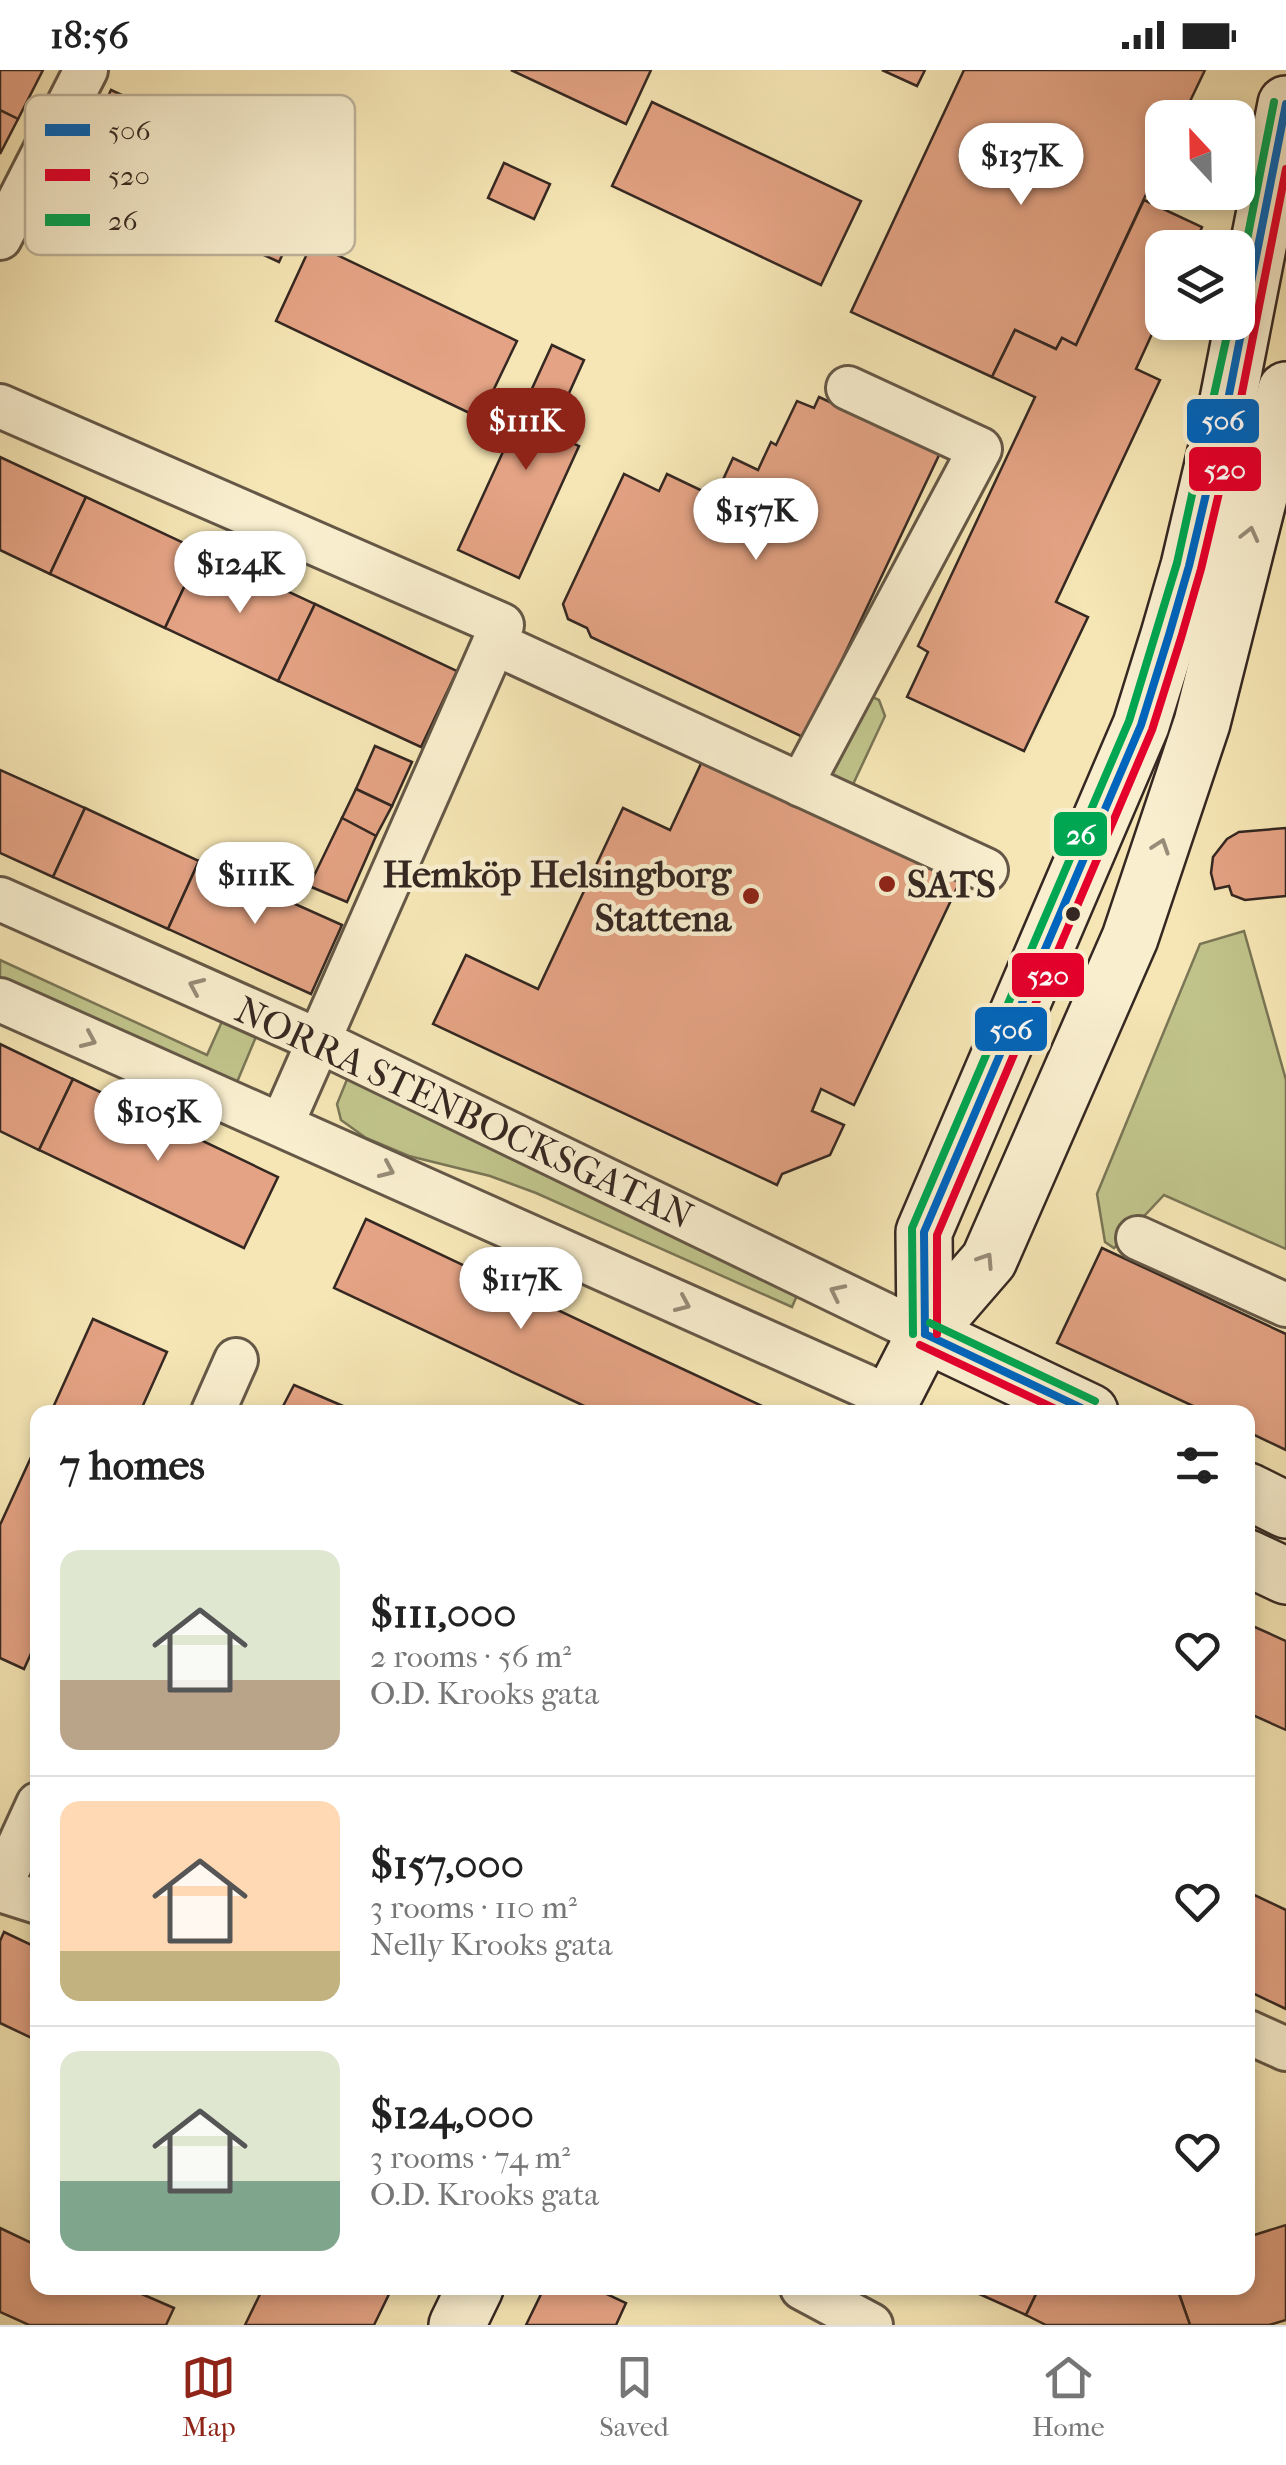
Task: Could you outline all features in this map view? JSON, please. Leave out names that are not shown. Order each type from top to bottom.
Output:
[{"type":"main road","points":[[902,1405],[924,1334],[924,1232],[1141,725],[1169,635],[1227,405],[1286,104]]},
{"type":"main road","points":[[924,1334],[989,1260],[1130,938],[1202,724],[1286,390]]},
{"type":"main road","points":[[924,1334],[1075,1405]]},
{"type":"main road","points":[[1255,1494],[1286,1510]]},
{"type":"main road","points":[[1255,1561],[1286,1576]]},
{"type":"street","points":[[73,95],[86,70]]},
{"type":"street","points":[[0,238],[25,189]]},
{"type":"street","points":[[802,785],[980,449],[848,388]]},
{"type":"street","points":[[0,406],[498,634],[802,785],[986,870]]},
{"type":"street","points":[[282,1124],[498,634]]},
{"type":"street","name":"NORRA STENBOCKSGATAN","points":[[0,899],[317,1040],[924,1334]]},
{"type":"street","points":[[0,1000],[282,1124],[894,1405]]},
{"type":"street","points":[[1138,1238],[1286,1305]]},
{"type":"street","points":[[216,1405],[236,1360]]},
{"type":"street","points":[[30,1822],[0,1889],[30,1899]]},
{"type":"street","points":[[1255,2035],[1286,2049]]},
{"type":"street","points":[[815,2295],[871,2325]]},
{"type":"green space","points":[[866,694],[879,700],[885,716],[848,795],[826,783]]},
{"type":"green space","points":[[1244,931],[1286,1080],[1286,1249],[1164,1195],[1114,1248],[1105,1242],[1097,1194],[1200,944]]},
{"type":"green space","points":[[0,960],[207,1055],[224,1017],[258,1032],[232,1094],[0,989]]},
{"type":"green space","points":[[350,1072],[798,1293],[792,1307],[536,1193],[490,1176],[409,1156],[366,1138],[341,1120],[337,1104]]},
{"type":"building","points":[[0,70],[43,70],[30,95],[25,95],[18,119],[0,110]]},
{"type":"building","points":[[511,70],[651,70],[626,124]]},
{"type":"building","points":[[882,70],[925,70],[917,86]]},
{"type":"building","points":[[964,70],[1205,70],[1191,100],[1145,100],[1145,197],[1076,345],[1062,338],[1056,349],[1015,330],[992,377],[851,312]]},
{"type":"building","points":[[652,102],[861,201],[821,285],[612,186]]},
{"type":"building","points":[[0,110],[18,119],[0,154]]},
{"type":"building","points":[[504,163],[550,184],[534,219],[488,198]]},
{"type":"building","points":[[1144,200],[1145,210],[1165,210],[1202,227],[1145,230],[1145,340],[1149,340],[1136,369],[1160,380],[1056,602],[1088,617],[1024,751],[907,697],[928,652],[918,646],[1035,397],[992,377],[1015,330],[1056,349],[1062,338],[1076,345]]},
{"type":"building","points":[[264,255],[282,255],[279,262]]},
{"type":"building","points":[[306,255],[337,255],[517,341],[480,418],[276,321]]},
{"type":"building","points":[[552,345],[584,360],[551,433],[579,446],[519,578],[458,550]]},
{"type":"building","points":[[819,397],[940,453],[805,738],[591,637],[587,628],[568,619],[563,604],[624,474],[659,491],[667,474],[715,497],[733,458],[758,470],[771,442],[776,445],[797,401],[814,408]]},
{"type":"building","points":[[0,457],[86,497],[50,574],[0,550]]},
{"type":"building","points":[[86,497],[201,551],[165,628],[50,574]]},
{"type":"building","points":[[201,551],[315,604],[278,681],[165,628]]},
{"type":"building","points":[[315,604],[457,671],[421,747],[278,681]]},
{"type":"building","points":[[375,746],[412,762],[392,806],[356,789]]},
{"type":"building","points":[[705,755],[963,875],[854,1105],[821,1089],[812,1111],[844,1125],[830,1155],[782,1174],[777,1185],[433,1024],[466,955],[538,989],[623,808],[670,830]]},
{"type":"building","points":[[0,770],[85,808],[53,877],[0,853]]},
{"type":"building","points":[[356,789],[392,806],[376,836],[342,818]]},
{"type":"building","points":[[85,808],[199,861],[168,929],[53,877]]},
{"type":"building","points":[[342,818],[376,836],[347,902],[309,886]]},
{"type":"building","points":[[1286,828],[1286,896],[1245,900],[1232,895],[1229,886],[1215,889],[1213,857],[1227,839],[1239,832]]},
{"type":"building","points":[[199,861],[342,925],[311,994],[168,929]]},
{"type":"building","points":[[0,1044],[73,1079],[39,1150],[0,1131]]},
{"type":"building","points":[[73,1079],[278,1177],[244,1248],[39,1150]]},
{"type":"building","points":[[366,1219],[760,1405],[582,1405],[334,1288]]},
{"type":"building","points":[[1102,1248],[1286,1334],[1286,1450],[1255,1435],[1255,1405],[1191,1405],[1057,1343]]},
{"type":"building","points":[[93,1319],[167,1352],[143,1405],[54,1405]]},
{"type":"building","points":[[294,1385],[341,1405],[284,1405]]},
{"type":"building","points":[[30,1459],[30,1656],[24,1669],[0,1658],[0,1525]]},
{"type":"building","points":[[1255,1627],[1286,1641],[1286,1730],[1255,1716]]},
{"type":"building","points":[[1255,1895],[1286,1910],[1286,2009],[1255,1994]]},
{"type":"building","points":[[4,1932],[30,1944],[30,2037],[0,2023],[0,1941]]},
{"type":"building","points":[[1286,2225],[1286,2320],[1269,2325],[1190,2325],[1179,2295],[1255,2295],[1255,2235]]},
{"type":"building","points":[[0,2228],[30,2242],[30,2295],[144,2295],[174,2308],[166,2325],[29,2325],[0,2312]]},
{"type":"building","points":[[260,2295],[389,2295],[374,2325],[245,2325]]},
{"type":"building","points":[[541,2295],[609,2295],[626,2303],[616,2325],[526,2325]]},
{"type":"building","points":[[982,2295],[1036,2295],[1026,2315]]},
{"type":"building","points":[[1036,2295],[1179,2295],[1190,2325],[1046,2325],[1026,2315]]},
{"type":"transit line","name":"26","points":[[1249,230],[1274,102]]},
{"type":"transit line","name":"506","points":[[925,1334],[924,1232],[1141,725],[1169,635],[1227,405],[1286,104]]},
{"type":"transit line","name":"520","points":[[937,1334],[937,1235],[1152,730],[1181,638],[1239,408],[1286,169]]},
{"type":"transit line","name":"26","points":[[913,1334],[912,1228],[1129,721],[1177,563],[1226,340]]},
{"type":"transit line","name":"26","points":[[930,1323],[1095,1401]]},
{"type":"transit line","name":"506","points":[[925,1334],[1075,1405]]},
{"type":"transit line","name":"520","points":[[920,1345],[1047,1405]]},
{"type":"place","name":"SATS","points":[[887,884]]},
{"type":"place","name":"Hemköp Helsingborg Stattena","points":[[751,896]]}]
